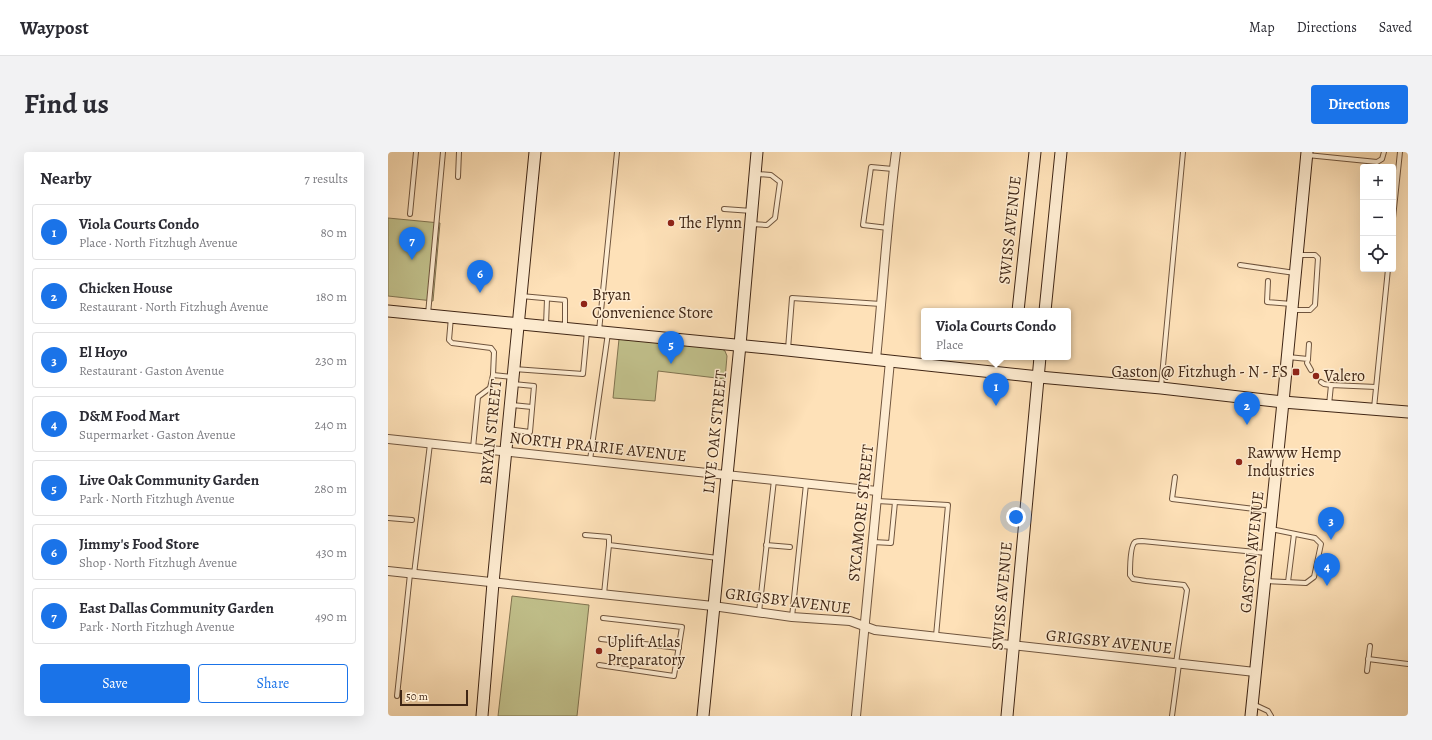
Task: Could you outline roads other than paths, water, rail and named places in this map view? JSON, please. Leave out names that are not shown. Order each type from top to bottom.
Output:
[{"type":"street","name":"BRYAN STREET","points":[[482,716],[493,583],[535,152]]},
{"type":"street","name":"LIVE OAK STREET","points":[[703,716],[740,345],[757,152]]},
{"type":"street","points":[[876,359],[893,169],[896,152]]},
{"type":"street","name":"SWISS AVENUE","points":[[1018,308],[1035,152]]},
{"type":"street","points":[[1045,308],[1061,152]]},
{"type":"street","name":"GASTON AVENUE","points":[[1251,716],[1288,357],[1307,153]]},
{"type":"street","points":[[388,311],[740,345],[1283,402],[1408,412]]},
{"type":"street","name":"SWISS AVENUE","points":[[1008,716],[1013,645],[1039,377],[1039,360]]},
{"type":"street","name":"SYCAMORE STREET","points":[[856,716],[890,361]]},
{"type":"street","name":"NORTH PRAIRIE AVENUE","points":[[388,439],[727,476],[806,483],[877,492]]},
{"type":"street","name":"GRIGSBY AVENUE","points":[[388,571],[604,596],[713,606],[792,617],[850,621],[874,630],[1256,672]]},
{"type":"lane","points":[[410,214],[416,152]]},
{"type":"lane","points":[[428,315],[443,152]]},
{"type":"lane","points":[[458,177],[460,152]]},
{"type":"lane","points":[[590,460],[604,332],[616,152]]},
{"type":"lane","points":[[1161,388],[1183,152]]},
{"type":"lane","points":[[1307,153],[1377,162],[1382,159],[1384,152]]},
{"type":"lane","points":[[1395,200],[1400,152]]},
{"type":"lane","points":[[888,228],[863,224],[871,167],[893,169]]},
{"type":"lane","points":[[751,224],[766,225],[775,218],[780,182],[771,175],[756,174]]},
{"type":"lane","points":[[724,209],[752,211]]},
{"type":"lane","points":[[1268,281],[1267,302],[1310,310],[1314,305],[1318,258],[1315,255],[1297,255]]},
{"type":"lane","points":[[1240,265],[1295,273]]},
{"type":"lane","points":[[1374,409],[1388,272]]},
{"type":"lane","points":[[521,296],[565,300],[564,328]]},
{"type":"lane","points":[[788,350],[792,298],[882,304]]},
{"type":"lane","points":[[546,326],[547,299]]},
{"type":"lane","points":[[451,317],[449,340],[452,343],[491,348],[494,352],[493,375],[490,388],[478,397],[473,448]]},
{"type":"lane","points":[[493,375],[513,377],[583,374],[587,331]]},
{"type":"lane","points":[[1309,344],[1307,363],[1311,370]]},
{"type":"lane","points":[[1288,357],[1308,359]]},
{"type":"lane","points":[[508,429],[530,432],[534,386],[513,377]]},
{"type":"lane","points":[[1321,382],[1324,384],[1376,387]]},
{"type":"lane","points":[[1329,406],[1331,384]]},
{"type":"lane","points":[[510,405],[532,407]]},
{"type":"lane","points":[[397,696],[430,443]]},
{"type":"lane","points":[[1175,477],[1172,499],[1271,511]]},
{"type":"lane","points":[[758,612],[774,480]]},
{"type":"lane","points":[[792,617],[806,483]]},
{"type":"lane","points":[[876,501],[948,506],[936,636]]},
{"type":"lane","points":[[872,542],[891,543],[895,502]]},
{"type":"lane","points":[[388,518],[412,520]]},
{"type":"lane","points":[[1265,580],[1306,583],[1314,577],[1320,544],[1315,538],[1270,529]]},
{"type":"lane","points":[[1288,582],[1294,534]]},
{"type":"lane","points":[[585,535],[609,536],[604,596]]},
{"type":"lane","points":[[1172,716],[1187,590],[1184,585],[1133,579],[1130,575],[1131,553],[1134,544],[1142,541],[1268,553]]},
{"type":"lane","points":[[609,545],[718,558]]},
{"type":"lane","points":[[766,545],[790,548]]},
{"type":"lane","points":[[599,665],[674,676],[682,628],[603,618]]},
{"type":"lane","points":[[601,639],[679,648]]},
{"type":"lane","points":[[1367,671],[1370,646]]},
{"type":"lane","points":[[1368,659],[1408,664]]},
{"type":"lane","points":[[1252,704],[1268,711],[1271,716]]},
{"type":"place","name":"The Flynn","points":[[671,223]]},
{"type":"place","name":"East Dallas Community Garden","points":[[412,260]]},
{"type":"place","name":"Jimmy's Food Store","points":[[480,293]]},
{"type":"place","name":"Bryan Convenience Store","points":[[584,304]]},
{"type":"place","name":"Live Oak Community Garden","points":[[671,364]]},
{"type":"place","name":"Gaston @ Fitzhugh - N - FS","points":[[1296,372]]},
{"type":"place","name":"Valero","points":[[1316,376]]},
{"type":"place","name":"Viola Courts Condo","points":[[996,406]]},
{"type":"place","name":"Chicken House","points":[[1247,425]]},
{"type":"place","name":"Rawww Hemp Industries","points":[[1239,462]]},
{"type":"place","name":"El Hoyo","points":[[1331,540]]},
{"type":"place","name":"D&M Food Mart","points":[[1327,586]]},
{"type":"place","name":"Uplift Atlas Preparatory","points":[[599,651]]}]
